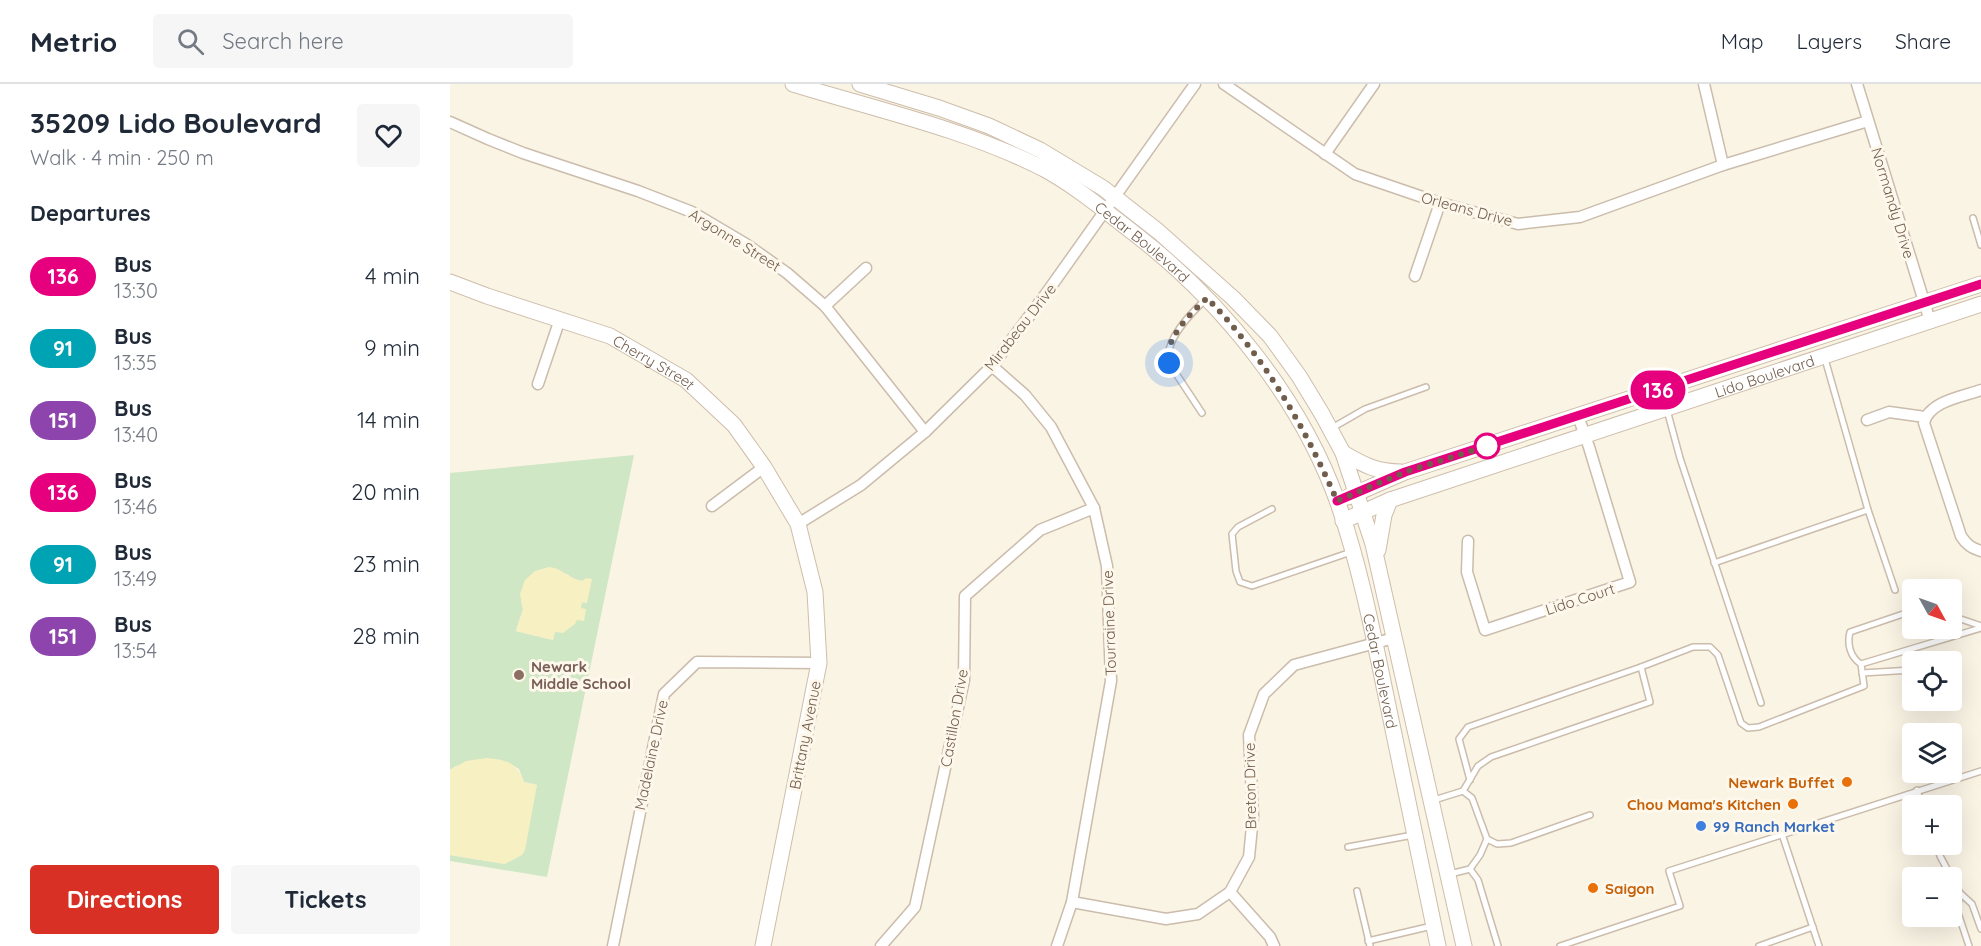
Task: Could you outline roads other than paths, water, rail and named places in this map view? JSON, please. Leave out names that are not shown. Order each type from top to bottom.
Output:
[{"type":"street","name":"Cedar Boulevard","points":[[793,84],[936,127],[1006,153],[1070,184],[1149,244],[1207,298],[1253,350],[1303,428],[1337,501],[1353,552],[1375,644],[1438,946]]},
{"type":"street","name":"Cedar Boulevard","points":[[860,84],[989,126],[1041,150],[1080,173],[1115,197],[1233,298],[1270,336],[1299,376],[1342,453],[1377,559],[1464,946]]},
{"type":"street","name":"Mirabeau Drive","points":[[798,524],[861,485],[925,432],[992,366],[1045,296],[1195,84]]},
{"type":"street","name":"Orleans Drive","points":[[1224,84],[1355,174],[1440,203],[1518,224],[1580,217],[1723,165],[1868,121]]},
{"type":"street","points":[[1325,154],[1374,84]]},
{"type":"street","points":[[1704,84],[1723,165]]},
{"type":"street","name":"Normandy Drive","points":[[1857,84],[1930,321]]},
{"type":"street","name":"Argonne Street","points":[[450,122],[523,153],[638,190],[692,212],[746,244],[787,273],[825,306],[925,432]]},
{"type":"street","points":[[1415,276],[1440,203]]},
{"type":"street","points":[[825,306],[866,268]]},
{"type":"street","name":"Cherry Street","points":[[450,282],[610,336],[686,380],[734,425],[764,467],[798,524]]},
{"type":"street","name":"Lido Boulevard","points":[[1337,501],[1405,472],[1981,284]]},
{"type":"street","name":"Lido Boulevard","points":[[1343,521],[1390,501],[1981,304]]},
{"type":"street","points":[[538,384],[560,320]]},
{"type":"street","name":"Tourraine Drive","points":[[992,366],[1025,395],[1051,427],[1094,508],[1107,566],[1112,681],[1072,902],[1058,946]]},
{"type":"street","points":[[1981,390],[1938,405],[1930,410],[1924,423],[1961,536],[1973,549],[1981,550]]},
{"type":"street","points":[[1867,420],[1889,412],[1925,417]]},
{"type":"street","name":"Lido Court","points":[[1468,541],[1467,572],[1485,630],[1630,582],[1578,416]]},
{"type":"street","points":[[1342,453],[1367,467],[1383,472],[1405,472]]},
{"type":"street","points":[[712,506],[764,467]]},
{"type":"street","points":[[1377,559],[1379,536],[1390,501]]},
{"type":"street","name":"Castillon Drive","points":[[881,946],[915,907],[964,680],[965,596],[1040,530],[1094,508]]},
{"type":"street","name":"Brittany Avenue","points":[[763,946],[819,663],[815,592],[798,524]]},
{"type":"street","name":"Breton Drive","points":[[1072,902],[1166,919],[1198,914],[1230,892],[1249,857],[1253,816],[1249,735],[1264,694],[1294,664],[1394,638]]},
{"type":"street","name":"Madelaine Drive","points":[[613,946],[664,694],[698,662],[819,663]]},
{"type":"street","points":[[1230,892],[1270,937],[1274,946]]},
{"type":"lane","points":[[1973,218],[1981,245]]},
{"type":"lane","points":[[1202,413],[1169,363],[1167,351],[1176,333],[1207,298]]},
{"type":"lane","points":[[1824,357],[1868,510],[1895,590]]},
{"type":"lane","points":[[1330,429],[1365,409],[1426,387]]},
{"type":"lane","points":[[1614,404],[1621,424]]},
{"type":"lane","points":[[1667,409],[1680,458],[1761,703]]},
{"type":"lane","points":[[1272,509],[1238,527],[1232,534],[1236,571],[1240,582],[1252,586],[1353,552]]},
{"type":"lane","points":[[1714,563],[1868,510]]},
{"type":"lane","points":[[1470,780],[1459,739],[1468,727],[1693,647],[1710,647],[1718,655],[1741,723],[1748,728],[1759,727],[1864,686],[1861,664],[1854,659],[1848,641],[1850,632],[1902,614]]},
{"type":"lane","points":[[1962,620],[1981,627]]},
{"type":"lane","points":[[1861,664],[1981,627]]},
{"type":"lane","points":[[1432,801],[1463,791],[1478,766],[1491,757],[1650,702],[1641,667]]},
{"type":"lane","points":[[1862,673],[1902,671]]},
{"type":"lane","points":[[1560,946],[1680,906],[1669,871],[1981,771]]},
{"type":"lane","points":[[1917,790],[1919,795]]},
{"type":"lane","points":[[1463,791],[1472,798],[1487,839],[1497,844],[1511,843],[1590,815]]},
{"type":"lane","points":[[1782,834],[1819,946]]},
{"type":"lane","points":[[1348,847],[1414,835]]},
{"type":"lane","points":[[1448,874],[1470,869],[1487,839]]},
{"type":"lane","points":[[1470,869],[1478,880],[1498,946]]},
{"type":"lane","points":[[1357,891],[1369,944],[1434,926]]},
{"type":"lane","points":[[1962,895],[1972,904],[1981,929]]},
{"type":"lane","points":[[1962,925],[1969,946]]},
{"type":"lane","points":[[1759,946],[1813,927]]},
{"type":"place","name":"Newark Middle School","points":[[519,675]]},
{"type":"place","name":"Newark Buffet","points":[[1847,782]]},
{"type":"place","name":"Chou Mama's Kitchen","points":[[1793,804]]},
{"type":"place","name":"99 Ranch Market","points":[[1701,826]]},
{"type":"place","name":"Saigon","points":[[1593,888]]}]
